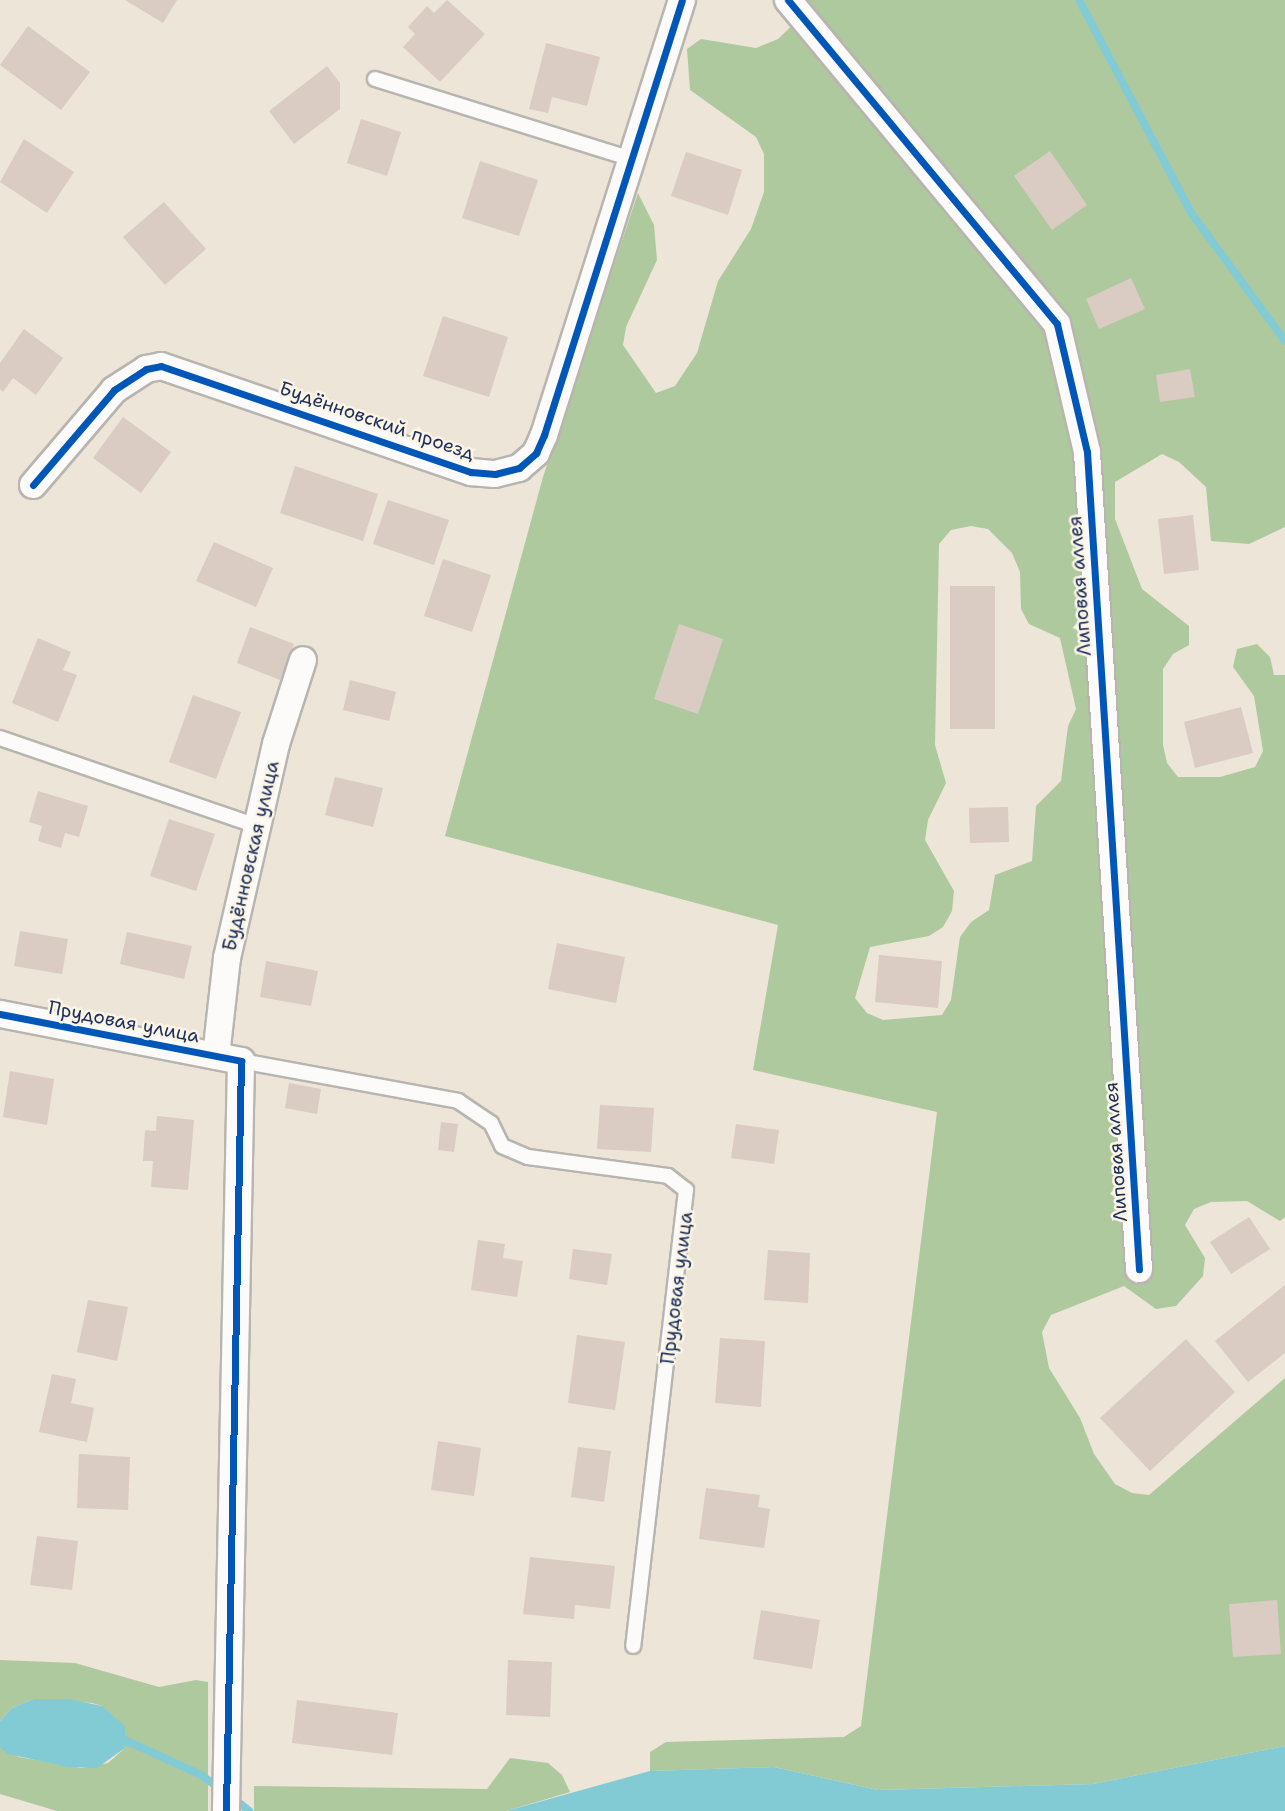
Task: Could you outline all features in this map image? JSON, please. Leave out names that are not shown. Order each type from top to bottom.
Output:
[{"type":"street","name":"Будённовский проезд","points":[[33,485],[114,390],[146,369],[161,366],[471,471],[495,474],[519,468],[536,453],[544,435],[682,0]]},
{"type":"street","name":"Липовая аллея","points":[[788,0],[1057,324],[1087,452],[1139,1269]]},
{"type":"street","name":"Будённовская улица","points":[[226,1811],[229,1059],[227,958],[257,826],[303,660]]},
{"type":"street","name":"Прудовая улица","points":[[0,1014],[229,1059]]},
{"type":"lane","points":[[375,79],[632,159]]},
{"type":"lane","points":[[0,738],[257,826]]},
{"type":"lane","name":"Прудовая улица","points":[[229,1059],[458,1101],[491,1123],[502,1146],[528,1157],[668,1176],[686,1190],[633,1646]]},
{"type":"green space","points":[[804,0],[1285,0],[1285,527],[1249,544],[1211,541],[1206,487],[1179,462],[1162,454],[1115,482],[1115,519],[1142,589],[1189,626],[1189,645],[1173,654],[1163,669],[1163,745],[1167,763],[1178,777],[1220,777],[1255,767],[1263,751],[1254,696],[1233,667],[1237,649],[1257,644],[1270,657],[1274,675],[1285,675],[1285,1217],[1280,1221],[1247,1201],[1211,1202],[1194,1209],[1185,1225],[1205,1258],[1203,1276],[1176,1306],[1156,1309],[1124,1286],[1051,1315],[1042,1332],[1049,1368],[1080,1418],[1094,1454],[1115,1484],[1132,1493],[1149,1495],[1285,1378],[1285,1746],[1093,1784],[878,1790],[774,1767],[650,1771],[650,1752],[666,1742],[844,1737],[861,1726],[937,1112],[753,1070],[778,925],[445,836],[543,477],[638,193],[654,225],[657,260],[626,327],[623,345],[656,393],[675,386],[697,353],[718,281],[751,229],[764,192],[764,154],[756,137],[690,90],[687,49],[701,39],[756,48],[778,39],[805,13]],"holes":[[[971,526],[988,529],[1012,553],[1020,572],[1021,609],[1029,624],[1060,638],[1076,709],[1068,726],[1061,781],[1036,806],[1032,861],[995,875],[989,910],[971,922],[960,937],[951,1000],[942,1015],[883,1020],[867,1013],[855,998],[870,947],[929,936],[943,927],[952,911],[954,891],[925,840],[928,820],[946,783],[935,745],[939,544],[951,530]]]},
{"type":"green space","points":[[0,1660],[75,1663],[159,1687],[196,1680],[208,1682],[208,1811],[57,1811],[0,1794],[0,1748],[19,1757],[81,1768],[108,1763],[125,1748],[102,1706],[92,1703],[33,1699],[12,1708],[0,1721]]},
{"type":"green space","points":[[510,1758],[548,1763],[562,1775],[570,1792],[506,1811],[254,1811],[254,1786],[487,1789]]},
{"type":"water","points":[[33,1699],[69,1699],[102,1706],[125,1726],[125,1748],[97,1768],[68,1767],[8,1754],[0,1748],[0,1721],[12,1708]]},
{"type":"water","points":[[1285,1746],[1285,1811],[506,1811],[650,1771],[774,1767],[878,1790],[1093,1784]]},
{"type":"building","points":[[125,0],[177,0],[163,23]]},
{"type":"building","points":[[447,0],[485,34],[440,82],[403,47],[415,34],[408,27],[427,6],[434,13]]},
{"type":"building","points":[[28,26],[90,72],[61,110],[0,65]]},
{"type":"building","points":[[546,43],[600,57],[587,106],[552,97],[548,113],[529,109]]},
{"type":"building","points":[[327,66],[340,83],[340,109],[294,144],[269,111]]},
{"type":"building","points":[[361,119],[401,132],[387,176],[347,163]]},
{"type":"building","points":[[24,139],[74,172],[47,213],[0,182]]},
{"type":"building","points":[[1050,151],[1087,205],[1052,230],[1014,176]]},
{"type":"building","points":[[686,152],[742,170],[728,215],[671,196]]},
{"type":"building","points":[[480,161],[538,180],[519,236],[462,218]]},
{"type":"building","points":[[164,202],[206,249],[165,285],[123,237]]},
{"type":"building","points":[[1131,278],[1145,309],[1099,329],[1086,299]]},
{"type":"building","points":[[443,316],[508,337],[489,397],[423,376]]},
{"type":"building","points":[[24,329],[63,358],[36,395],[13,378],[3,392],[0,389],[0,363]]},
{"type":"building","points":[[1190,369],[1195,397],[1160,402],[1156,375]]},
{"type":"building","points":[[123,417],[171,452],[141,493],[93,458]]},
{"type":"building","points":[[295,466],[378,494],[363,541],[280,513]]},
{"type":"building","points":[[388,500],[449,520],[434,565],[373,544]]},
{"type":"building","points":[[1193,515],[1199,570],[1164,574],[1158,519]]},
{"type":"building","points":[[214,542],[273,568],[256,607],[196,581]]},
{"type":"building","points":[[443,559],[491,575],[472,632],[424,616]]},
{"type":"building","points":[[950,586],[995,586],[995,729],[950,729]]},
{"type":"building","points":[[679,624],[723,639],[698,714],[654,699]]},
{"type":"building","points":[[250,627],[294,644],[280,680],[237,663]]},
{"type":"building","points":[[38,638],[71,652],[63,670],[77,675],[58,722],[12,703]]},
{"type":"building","points":[[350,680],[396,692],[389,721],[343,710]]},
{"type":"building","points":[[193,695],[241,712],[216,779],[169,762]]},
{"type":"building","points":[[1241,707],[1253,753],[1195,768],[1184,722]]},
{"type":"building","points":[[335,777],[383,788],[373,827],[325,815]]},
{"type":"building","points":[[38,791],[88,806],[79,837],[65,833],[61,848],[38,841],[42,826],[29,822]]},
{"type":"building","points":[[1008,807],[1009,842],[970,843],[969,808]]},
{"type":"building","points":[[169,819],[215,834],[196,891],[150,876]]},
{"type":"building","points":[[20,931],[68,939],[62,974],[14,966]]},
{"type":"building","points":[[127,932],[192,946],[184,979],[120,964]]},
{"type":"building","points":[[557,943],[625,957],[616,1003],[548,989]]},
{"type":"building","points":[[879,955],[942,961],[938,1008],[875,1002]]},
{"type":"building","points":[[266,961],[318,971],[311,1006],[260,997]]},
{"type":"building","points":[[10,1071],[54,1079],[47,1125],[3,1117]]},
{"type":"building","points":[[289,1083],[321,1089],[317,1114],[285,1108]]},
{"type":"building","points":[[600,1105],[654,1108],[651,1152],[597,1149]]},
{"type":"building","points":[[157,1116],[194,1120],[188,1190],[151,1187],[153,1161],[143,1161],[145,1130],[156,1131]]},
{"type":"building","points":[[441,1122],[458,1124],[454,1152],[438,1150]]},
{"type":"building","points":[[736,1124],[779,1130],[774,1164],[731,1158]]},
{"type":"building","points":[[1249,1217],[1270,1249],[1231,1274],[1210,1242]]},
{"type":"building","points":[[478,1240],[505,1244],[503,1258],[523,1261],[517,1297],[471,1290]]},
{"type":"building","points":[[573,1249],[612,1254],[607,1285],[569,1279]]},
{"type":"building","points":[[768,1250],[810,1253],[808,1303],[764,1300]]},
{"type":"building","points":[[1285,1285],[1285,1353],[1248,1382],[1215,1341]]},
{"type":"building","points":[[88,1300],[128,1307],[117,1361],[77,1352]]},
{"type":"building","points":[[577,1335],[625,1342],[615,1410],[568,1403]]},
{"type":"building","points":[[720,1338],[765,1341],[761,1407],[715,1403]]},
{"type":"building","points":[[1186,1339],[1235,1392],[1150,1471],[1100,1418]]},
{"type":"building","points":[[52,1374],[76,1379],[71,1403],[94,1408],[87,1442],[39,1432]]},
{"type":"building","points":[[438,1441],[481,1448],[474,1496],[431,1490]]},
{"type":"building","points":[[578,1447],[611,1451],[604,1502],[571,1497]]},
{"type":"building","points":[[79,1454],[130,1457],[128,1510],[77,1508]]},
{"type":"building","points":[[706,1488],[760,1495],[758,1507],[770,1509],[764,1548],[699,1539]]},
{"type":"building","points":[[37,1536],[78,1541],[72,1590],[30,1585]]},
{"type":"building","points":[[530,1557],[615,1566],[610,1609],[575,1605],[574,1619],[523,1614]]},
{"type":"building","points":[[1277,1600],[1281,1654],[1233,1657],[1229,1604]]},
{"type":"building","points":[[761,1610],[820,1620],[812,1669],[753,1659]]},
{"type":"building","points":[[508,1660],[552,1662],[550,1717],[506,1715]]},
{"type":"building","points":[[297,1700],[398,1713],[392,1755],[292,1743]]},
{"type":"waterway","points":[[1079,0],[1192,214],[1285,341]]},
{"type":"waterway","points":[[116,1736],[201,1775],[220,1789]]},
{"type":"waterway","points":[[233,1798],[249,1811]]},
{"type":"cycle path","points":[[33,485],[114,390],[146,369],[161,366],[471,472],[495,474],[519,468],[536,453],[544,435],[682,0]]},
{"type":"cycle path","points":[[788,0],[1057,324],[1087,452],[1139,1269]]},
{"type":"cycle path","points":[[0,1014],[241,1061],[226,1811]]}]
